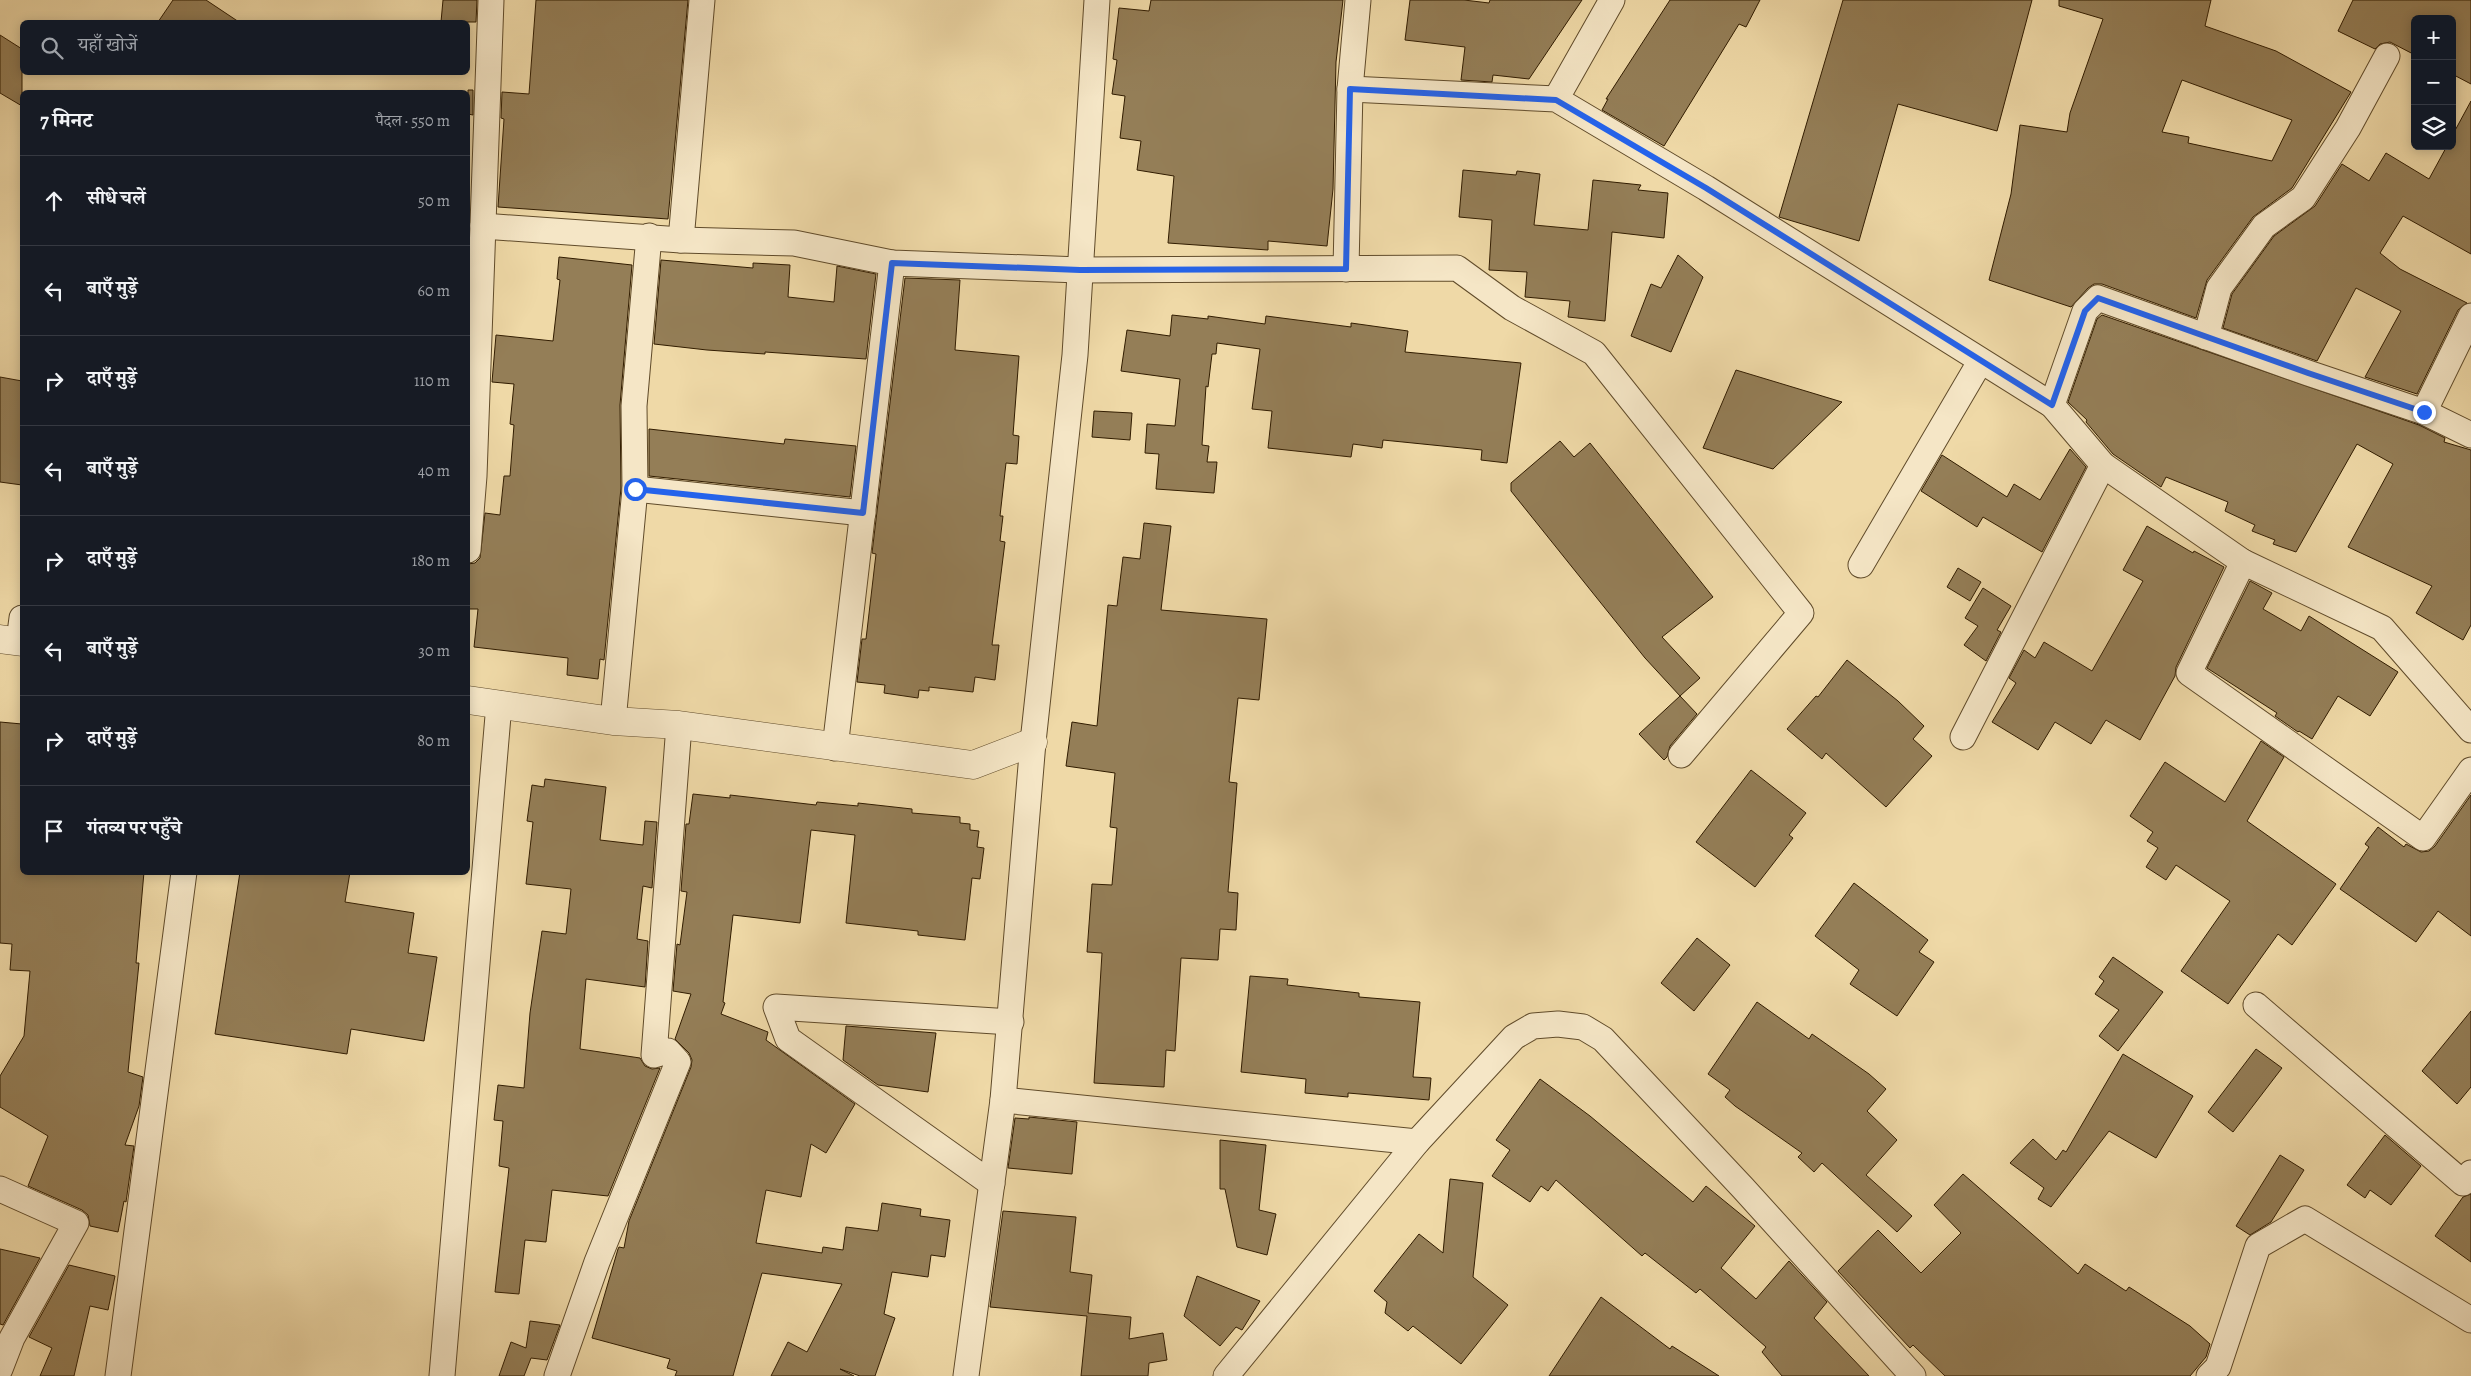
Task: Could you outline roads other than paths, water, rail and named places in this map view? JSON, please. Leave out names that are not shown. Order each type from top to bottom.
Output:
[{"type":"street","points":[[470,525],[474,476],[491,0]]},
{"type":"street","points":[[681,240],[702,0]]},
{"type":"street","points":[[966,1376],[1003,1100],[1033,742],[1075,355],[1096,0]]},
{"type":"street","points":[[1346,269],[1350,89],[1358,0]]},
{"type":"street","points":[[1556,100],[1612,0]]},
{"type":"street","points":[[2206,337],[2219,288],[2264,226],[2303,198],[2348,128],[2387,56]]},
{"type":"street","points":[[1350,89],[1556,100],[1706,188],[1980,362],[2052,405],[2103,465],[2243,562],[2382,628],[2471,730]]},
{"type":"street","points":[[483,226],[648,236],[681,240],[794,243],[892,263],[1080,270],[1457,268],[1512,308],[1594,353],[1801,613],[1680,755]]},
{"type":"street","points":[[613,721],[635,489],[634,406],[648,236]]},
{"type":"street","points":[[835,748],[892,263]]},
{"type":"street","points":[[2052,405],[2085,311],[2098,298],[2424,412],[2471,435]]},
{"type":"street","points":[[2424,412],[2471,316]]},
{"type":"street","points":[[1861,565],[1980,362]]},
{"type":"street","points":[[1963,737],[2103,465]]},
{"type":"street","points":[[635,489],[863,513]]},
{"type":"street","points":[[2243,562],[2189,674],[2423,838],[2471,770]]},
{"type":"street","points":[[470,700],[613,721],[678,725],[835,748],[973,765],[1033,742]]},
{"type":"street","points":[[442,1376],[499,704]]},
{"type":"street","points":[[557,1376],[597,1262],[678,1062],[668,1051],[654,1055],[678,725]]},
{"type":"street","points":[[118,1376],[184,875]]},
{"type":"street","points":[[2256,1005],[2463,1183],[2471,1173]]},
{"type":"street","points":[[992,1184],[788,1039],[776,1007],[1011,1022]]},
{"type":"street","points":[[1226,1376],[1417,1142],[1514,1037],[1532,1026],[1558,1024],[1583,1027],[1603,1040],[1743,1188],[1913,1376]]},
{"type":"street","points":[[1003,1100],[1417,1142]]},
{"type":"street","points":[[0,1189],[76,1224],[6,1335],[0,1369]]},
{"type":"street","points":[[2210,1376],[2218,1367],[2258,1246],[2305,1219],[2471,1320]]}]
